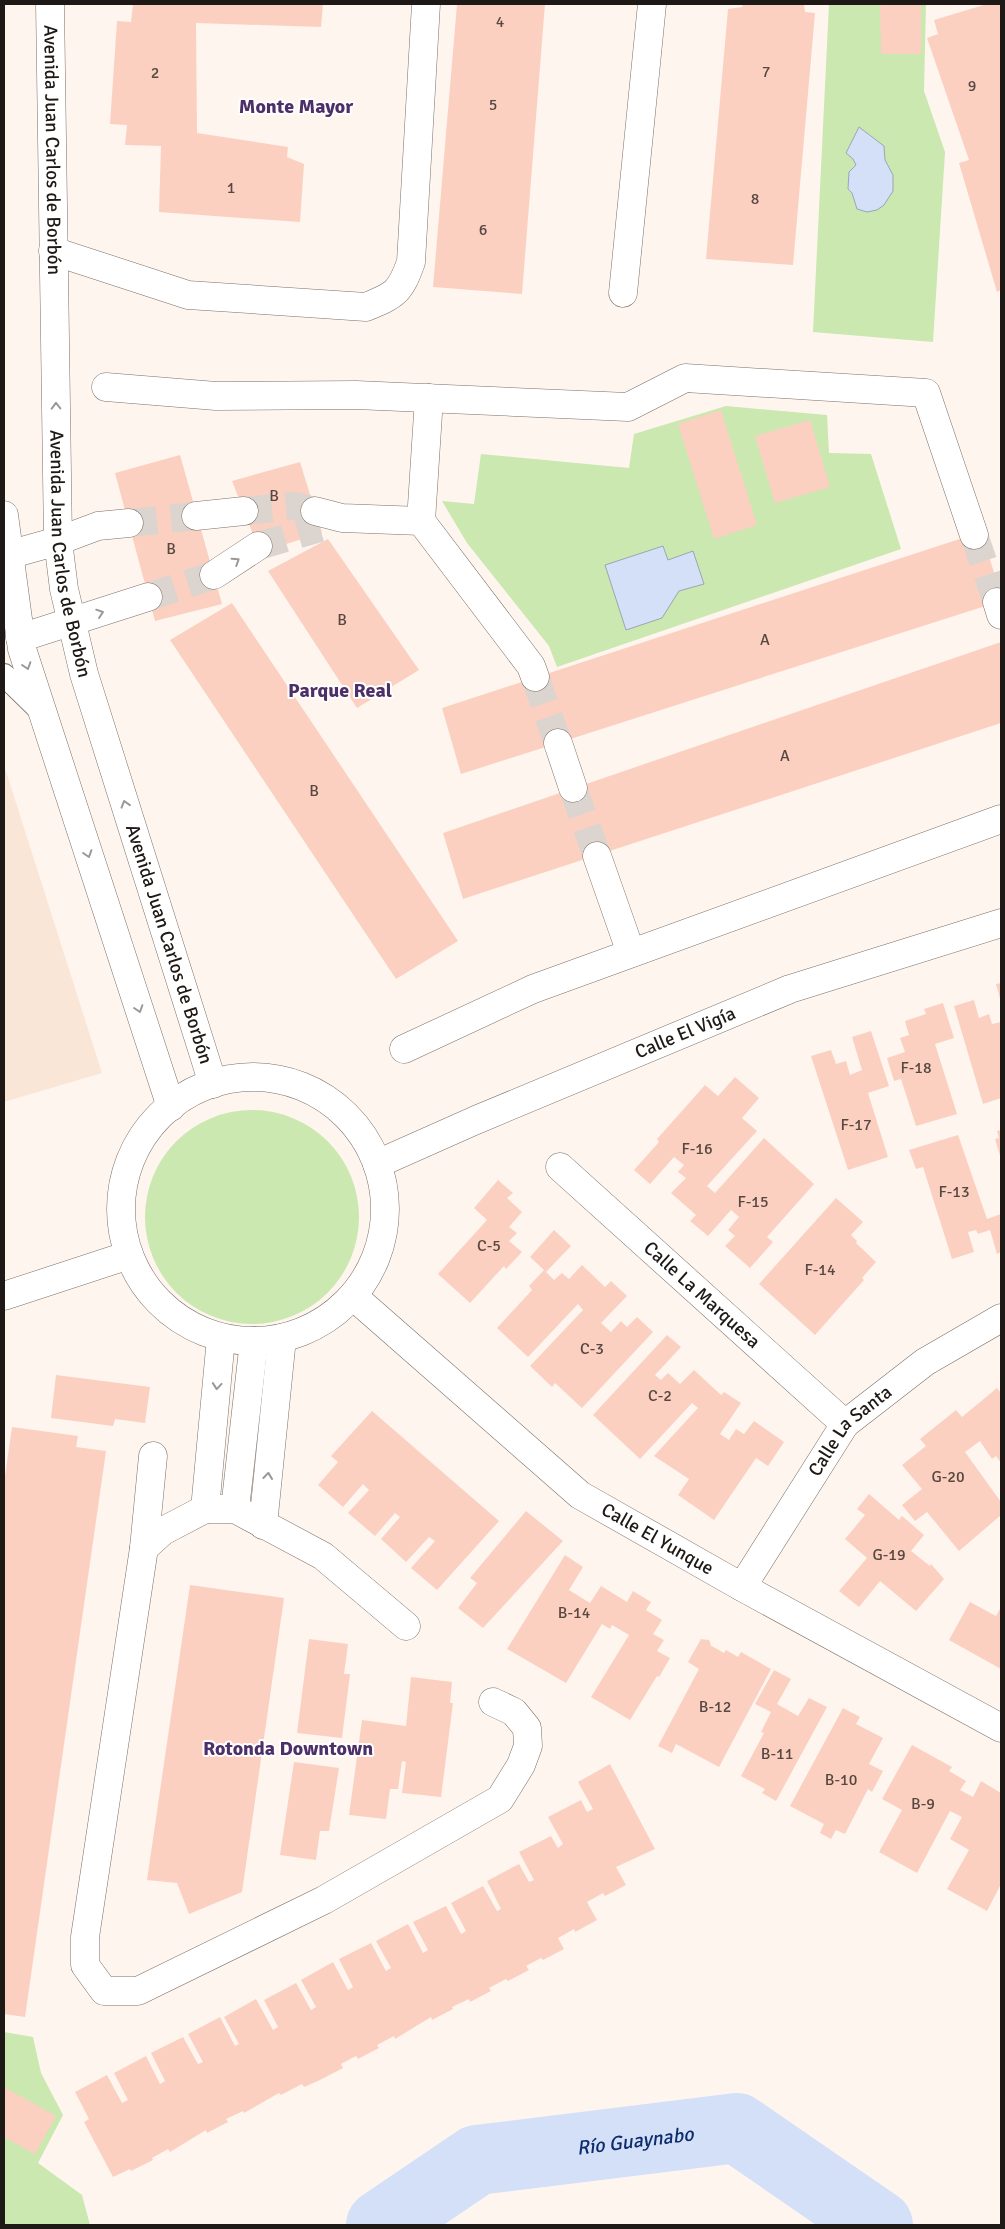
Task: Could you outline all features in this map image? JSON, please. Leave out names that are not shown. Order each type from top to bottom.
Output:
[{"type":"street","name":"Avenida Juan Carlos de Borbón","points":[[50,4],[58,541],[64,589],[84,674],[213,1084]]},
{"type":"street","points":[[53,251],[188,294],[366,307],[386,298],[403,285],[411,262],[426,4]]},
{"type":"street","points":[[623,293],[652,4]]},
{"type":"street","points":[[106,387],[216,396],[356,395],[628,407],[685,378],[926,393],[974,535]]},
{"type":"street","points":[[429,398],[421,521],[531,666],[535,677]]},
{"type":"street","points":[[196,516],[244,511]]},
{"type":"street","points":[[4,515],[8,555],[9,600],[22,649],[170,1107]]},
{"type":"street","points":[[326,519],[421,521]]},
{"type":"street","points":[[8,555],[58,541],[98,526],[129,523]]},
{"type":"street","points":[[214,575],[258,546]]},
{"type":"street","points":[[20,638],[72,623],[148,597]]},
{"type":"street","points":[[558,743],[573,788]]},
{"type":"street","points":[[404,1049],[533,989],[1001,819]]},
{"type":"street","points":[[597,856],[631,953]]},
{"type":"street","name":"Calle El Vigía","points":[[378,1164],[476,1120],[790,989],[1001,923]]},
{"type":"street","points":[[240,1078],[264,1078],[291,1083],[324,1098],[355,1125],[378,1164],[386,1208],[384,1230],[378,1253],[369,1272],[346,1304],[321,1322],[302,1332],[282,1338],[254,1341],[221,1338],[191,1326],[159,1303],[144,1284],[129,1255],[124,1241],[121,1218],[122,1189],[129,1162],[140,1140],[153,1123],[170,1107],[195,1091],[213,1084],[240,1078]]},
{"type":"street","name":"Calle La Marquesa","points":[[560,1167],[845,1424]]},
{"type":"street","points":[[4,1296],[129,1255]]},
{"type":"street","name":"Calle El Yunque","points":[[353,1296],[580,1495],[742,1587],[1001,1728]]},
{"type":"street","name":"Calle La Santa","points":[[742,1587],[845,1424],[925,1362],[1001,1318]]},
{"type":"street","points":[[205,1509],[221,1338]]},
{"type":"street","points":[[264,1525],[282,1338]]},
{"type":"street","points":[[235,1509],[254,1341]]},
{"type":"street","points":[[153,1456],[144,1548],[85,1937],[86,1965],[104,1991],[138,1991],[147,1987],[324,1900],[500,1799],[521,1765],[528,1746],[527,1728],[514,1712],[493,1702]]},
{"type":"street","points":[[144,1548],[163,1530],[205,1509],[235,1509],[323,1556],[406,1626]]},
{"type":"lane","points":[[4,674],[42,713]]},
{"type":"shaded area","points":[[4,765],[102,1073],[4,1102]]},
{"type":"green space","points":[[829,4],[926,4],[924,91],[945,152],[933,342],[813,332]]},
{"type":"green space","points":[[726,406],[827,415],[829,453],[871,454],[901,549],[557,667],[549,646],[467,543],[442,501],[474,504],[481,454],[629,468],[634,434]]},
{"type":"green space","points":[[252,1110],[273,1112],[293,1118],[311,1128],[334,1149],[351,1176],[357,1196],[359,1217],[357,1238],[351,1258],[341,1276],[320,1299],[293,1316],[273,1322],[252,1324],[231,1322],[211,1316],[193,1306],[170,1285],[153,1258],[147,1238],[145,1217],[147,1196],[153,1176],[163,1158],[184,1135],[211,1118],[231,1112]]},
{"type":"green space","points":[[4,2032],[33,2037],[41,2073],[63,2115],[38,2163],[82,2195],[90,2225],[4,2225]]},
{"type":"water","points":[[859,127],[884,146],[885,160],[893,175],[893,191],[884,205],[877,210],[867,212],[857,209],[852,193],[848,189],[849,172],[856,165],[853,159],[846,153]]},
{"type":"water","points":[[663,546],[668,560],[693,551],[704,584],[679,591],[662,618],[626,630],[605,565]]},
{"type":"building","points":[[133,4],[323,4],[321,27],[196,23],[197,133],[288,147],[287,157],[304,164],[300,222],[159,212],[161,146],[125,145],[127,125],[110,124],[117,21],[131,22]]},
{"type":"building","points":[[457,4],[545,4],[522,294],[433,287]]},
{"type":"building","points":[[743,4],[804,4],[805,12],[815,13],[793,265],[706,259],[728,9],[742,7]]},
{"type":"building","points":[[921,4],[921,54],[881,54],[880,5]]},
{"type":"building","points":[[987,4],[1001,4],[1001,290],[997,292],[959,163],[969,160],[927,38],[938,34],[934,20]]},
{"type":"building","points":[[721,410],[757,525],[714,539],[678,424]]},
{"type":"building","points":[[810,420],[830,487],[775,503],[755,436]]},
{"type":"building","points":[[180,455],[222,604],[155,621],[115,473]]},
{"type":"building","points":[[300,462],[322,533],[260,552],[232,481]]},
{"type":"building","points":[[981,532],[1001,594],[1001,601],[461,774],[442,708]]},
{"type":"building","points":[[328,539],[419,670],[357,708],[268,571]]},
{"type":"building","points":[[232,603],[458,941],[396,979],[170,640]]},
{"type":"building","points":[[1001,642],[1001,723],[463,899],[443,833]]},
{"type":"building","points":[[1001,983],[1001,1002],[996,984]]},
{"type":"building","points":[[974,1000],[979,1018],[989,1014],[992,1024],[1001,1022],[1001,1098],[983,1104],[954,1006]]},
{"type":"building","points":[[943,1003],[954,1038],[935,1044],[957,1114],[916,1126],[901,1079],[894,1081],[887,1058],[905,1052],[900,1038],[909,1035],[905,1021],[926,1014],[924,1009]]},
{"type":"building","points":[[871,1031],[889,1086],[868,1093],[888,1157],[848,1170],[811,1056],[831,1050],[836,1064],[846,1061],[850,1075],[862,1070],[852,1037]]},
{"type":"building","points":[[735,1077],[759,1098],[742,1118],[757,1131],[707,1186],[715,1193],[764,1138],[814,1184],[767,1237],[773,1242],[750,1268],[725,1246],[735,1236],[728,1230],[739,1217],[731,1210],[708,1236],[690,1221],[696,1215],[671,1193],[686,1178],[678,1172],[684,1165],[674,1157],[650,1184],[634,1170],[659,1142],[657,1139],[705,1085],[718,1096]]},
{"type":"building","points":[[1001,1130],[1001,1159],[995,1139],[999,1138],[997,1131]]},
{"type":"building","points":[[958,1135],[987,1219],[1001,1214],[1001,1252],[997,1254],[990,1230],[978,1234],[976,1230],[968,1232],[974,1252],[952,1259],[923,1167],[916,1169],[909,1150]]},
{"type":"building","points":[[498,1180],[513,1193],[507,1198],[522,1212],[509,1227],[517,1233],[509,1241],[522,1252],[506,1269],[504,1266],[470,1303],[438,1274],[487,1220],[474,1208]]},
{"type":"building","points":[[836,1198],[863,1222],[851,1235],[857,1241],[856,1243],[876,1262],[862,1278],[864,1280],[815,1335],[759,1284]]},
{"type":"building","points":[[554,1230],[571,1246],[546,1272],[554,1280],[562,1273],[569,1279],[582,1265],[605,1287],[611,1281],[627,1296],[601,1323],[611,1332],[621,1321],[627,1327],[637,1317],[653,1332],[582,1408],[555,1383],[552,1387],[530,1366],[583,1310],[578,1304],[528,1357],[497,1328],[532,1290],[529,1286],[544,1270],[530,1257]]},
{"type":"building","points":[[667,1335],[681,1347],[655,1375],[661,1380],[668,1373],[680,1384],[694,1370],[721,1395],[724,1392],[741,1403],[720,1434],[729,1440],[736,1429],[744,1434],[754,1421],[784,1442],[768,1466],[756,1458],[714,1520],[678,1495],[689,1479],[654,1456],[698,1408],[692,1403],[640,1459],[593,1415]]},
{"type":"building","points":[[56,1375],[150,1387],[145,1423],[115,1419],[113,1426],[51,1418]]},
{"type":"building","points":[[997,1388],[1001,1393],[1001,1463],[996,1456],[992,1459],[980,1441],[965,1452],[1001,1502],[1001,1515],[959,1551],[927,1512],[915,1521],[902,1505],[922,1489],[902,1465],[926,1446],[920,1439],[956,1410],[962,1417]]},
{"type":"building","points":[[372,1411],[499,1521],[437,1590],[411,1568],[435,1541],[429,1537],[406,1562],[381,1539],[400,1517],[395,1513],[375,1536],[348,1513],[369,1490],[363,1484],[343,1507],[318,1485],[338,1462],[331,1456]]},
{"type":"building","points":[[12,1427],[78,1436],[76,1447],[106,1451],[25,2017],[4,2014],[4,1483]]},
{"type":"building","points":[[869,1494],[899,1520],[902,1516],[924,1535],[911,1551],[930,1566],[931,1564],[944,1579],[916,1611],[880,1581],[859,1607],[839,1591],[867,1558],[845,1539],[865,1515],[857,1509]]},
{"type":"building","points":[[526,1511],[563,1541],[483,1628],[458,1608],[477,1583],[470,1578]]},
{"type":"building","points":[[565,1555],[583,1567],[569,1590],[590,1603],[601,1586],[627,1602],[633,1591],[651,1602],[646,1610],[662,1620],[653,1634],[664,1640],[657,1651],[670,1658],[630,1720],[591,1697],[629,1635],[612,1625],[610,1629],[602,1624],[566,1683],[507,1649]]},
{"type":"building","points":[[190,1585],[284,1598],[242,1892],[189,1914],[177,1883],[147,1880]]},
{"type":"building","points":[[970,1602],[996,1616],[1001,1607],[1001,1669],[949,1640]]},
{"type":"building","points":[[309,1639],[348,1644],[344,1674],[350,1674],[342,1738],[297,1733]]},
{"type":"building","points":[[701,1639],[709,1640],[710,1645],[724,1653],[726,1650],[738,1657],[741,1652],[771,1669],[719,1767],[676,1744],[672,1753],[658,1746],[699,1669],[688,1662]]},
{"type":"building","points":[[774,1670],[791,1679],[777,1704],[798,1716],[809,1698],[827,1707],[776,1801],[762,1793],[765,1789],[741,1776],[764,1733],[761,1732],[771,1712],[755,1704]]},
{"type":"building","points":[[411,1677],[452,1682],[450,1703],[453,1703],[441,1797],[402,1793],[406,1762],[402,1761],[398,1789],[390,1789],[386,1819],[349,1815],[362,1720],[406,1726]]},
{"type":"building","points":[[843,1708],[860,1717],[856,1724],[883,1738],[869,1764],[883,1771],[872,1792],[868,1789],[845,1834],[836,1830],[831,1839],[820,1833],[824,1824],[790,1806]]},
{"type":"building","points":[[912,1745],[952,1767],[949,1771],[966,1781],[960,1790],[973,1797],[981,1781],[1001,1793],[1001,1884],[987,1911],[947,1889],[969,1850],[950,1839],[962,1817],[950,1811],[917,1873],[879,1852],[902,1810],[882,1799]]},
{"type":"building","points":[[294,1762],[339,1768],[329,1831],[320,1831],[316,1860],[280,1855]]},
{"type":"building","points":[[610,1764],[655,1849],[616,1867],[626,1885],[605,1896],[603,1893],[587,1902],[597,1920],[575,1932],[574,1929],[558,1938],[564,1949],[526,1966],[529,1970],[489,1988],[491,1991],[470,2002],[469,1999],[452,2007],[453,2009],[432,2020],[431,2017],[395,2039],[394,2036],[377,2045],[379,2048],[358,2059],[356,2056],[341,2064],[343,2068],[320,2080],[304,2087],[302,2084],[281,2095],[279,2093],[244,2113],[243,2111],[226,2119],[228,2122],[207,2133],[206,2130],[170,2152],[168,2149],[152,2158],[153,2160],[131,2171],[130,2169],[113,2177],[84,2122],[89,2119],[75,2092],[107,2075],[122,2103],[128,2100],[114,2073],[146,2056],[160,2084],[165,2081],[151,2053],[183,2037],[198,2064],[203,2062],[188,2034],[220,2017],[235,2046],[239,2044],[224,2017],[256,1999],[273,2030],[278,2027],[264,2000],[296,1983],[311,2010],[316,2007],[301,1980],[333,1962],[348,1990],[353,1987],[339,1959],[371,1943],[386,1971],[391,1968],[376,1941],[408,1924],[423,1953],[428,1950],[413,1922],[446,1906],[461,1934],[466,1931],[451,1903],[483,1886],[497,1911],[501,1909],[487,1881],[519,1864],[529,1882],[534,1880],[519,1852],[551,1836],[558,1848],[563,1844],[548,1817],[581,1800],[587,1812],[593,1809],[578,1782]]},
{"type":"building","points":[[4,2087],[56,2116],[35,2154],[4,2137]]},
{"type":"waterway","name":"Río Guaynabo","points":[[381,2225],[477,2160],[737,2128],[878,2225]]},
{"type":"tunnel","points":[[244,511],[295,506],[315,511]]},
{"type":"tunnel","points":[[129,523],[196,516]]},
{"type":"tunnel","points":[[258,546],[320,528]]},
{"type":"tunnel","points":[[974,535],[997,602]]},
{"type":"tunnel","points":[[148,597],[214,575]]},
{"type":"tunnel","points":[[535,677],[558,743]]},
{"type":"tunnel","points":[[573,788],[597,856]]},
{"type":"district","name":"Monte Mayor","points":[[296,106]]},
{"type":"district","name":"Parque Real","points":[[340,690]]},
{"type":"district","name":"Rotonda Downtown","points":[[288,1748]]}]
